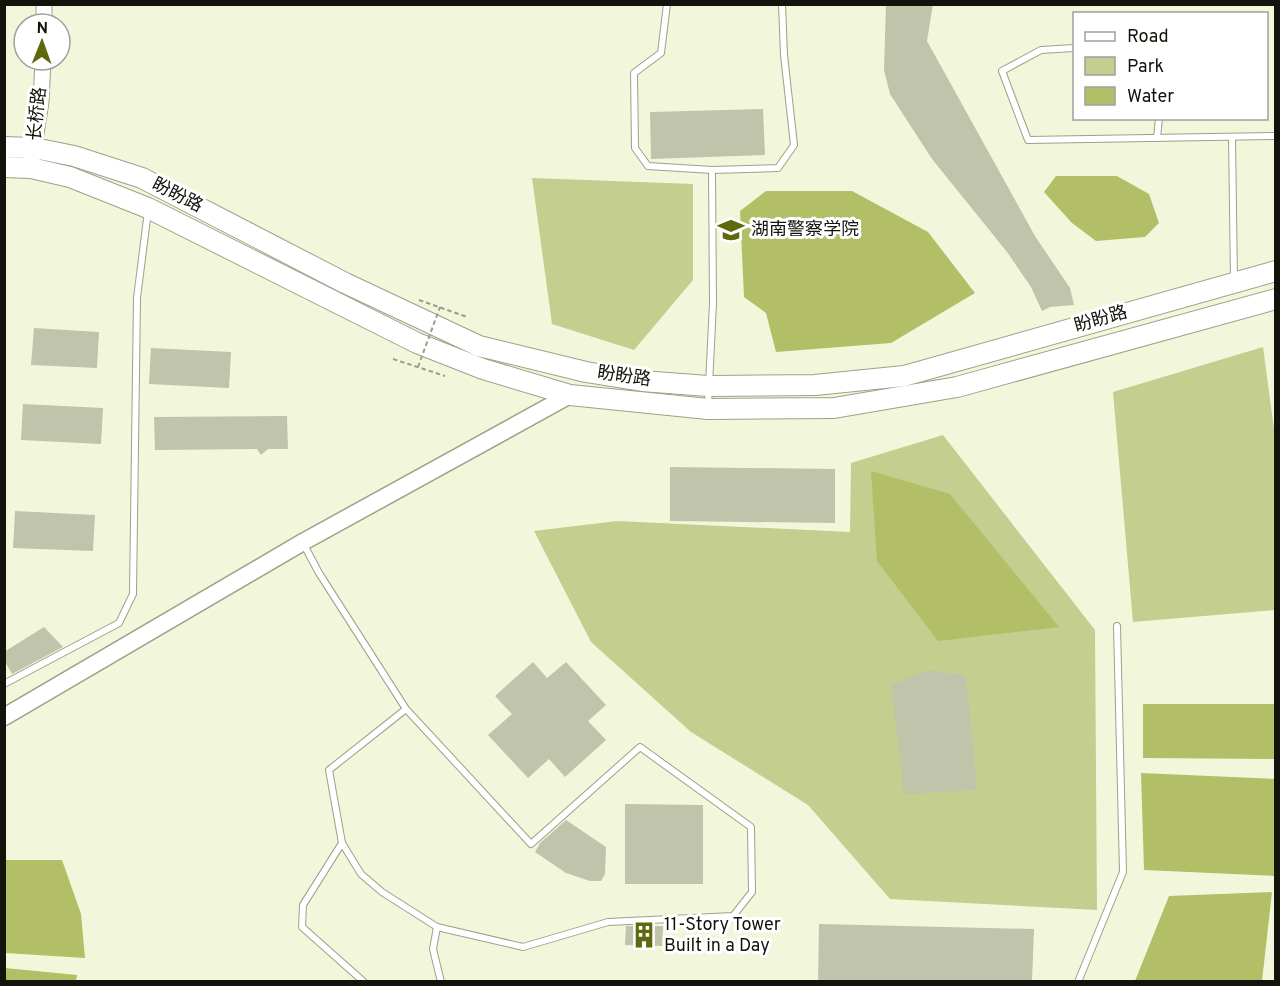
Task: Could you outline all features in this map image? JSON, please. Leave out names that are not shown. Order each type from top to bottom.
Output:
[{"type":"main road","name":"盼盼路","points":[[4,147],[34,148],[74,156],[141,178],[345,283],[479,346],[586,372],[642,381],[708,386],[815,385],[904,376],[1275,271]]},
{"type":"main road","name":"盼盼路","points":[[4,166],[31,168],[70,177],[148,208],[417,343],[483,369],[570,395],[708,409],[834,408],[957,387],[1275,299]]},
{"type":"main road","points":[[4,717],[303,542],[570,395]]},
{"type":"street","name":"长桥路","points":[[31,168],[41,102],[42,72]]},
{"type":"lane","points":[[667,4],[661,53],[634,73],[635,148],[648,166],[712,170],[778,168],[794,145],[784,55],[782,4]]},
{"type":"lane","points":[[1073,48],[1041,50],[1002,70],[1028,140],[1275,136]]},
{"type":"lane","points":[[1157,138],[1159,120]]},
{"type":"lane","points":[[1232,138],[1234,282]]},
{"type":"lane","points":[[708,409],[713,303],[712,170]]},
{"type":"lane","points":[[4,684],[119,623],[134,594],[137,298],[148,208]]},
{"type":"lane","points":[[303,542],[318,573],[406,709],[531,844],[640,747],[752,827],[752,892],[733,916],[608,922],[523,947],[437,927],[382,892],[361,874],[342,843],[329,770],[406,709]]},
{"type":"lane","points":[[1078,981],[1123,872],[1117,626]]},
{"type":"lane","points":[[342,843],[303,905],[302,927],[364,981]]},
{"type":"lane","points":[[437,927],[433,949],[441,981]]},
{"type":"path","points":[[417,299],[467,317]]},
{"type":"path","points":[[418,367],[440,307]]},
{"type":"path","points":[[393,359],[445,376]]},
{"type":"green space","points":[[532,178],[693,184],[693,280],[634,350],[552,324]]},
{"type":"green space","points":[[1263,347],[1276,444],[1275,610],[1133,622],[1113,392]]},
{"type":"green space","points":[[943,435],[1095,630],[1097,910],[890,899],[808,805],[691,732],[591,642],[534,531],[617,521],[850,532],[851,463]]},
{"type":"water","points":[[1056,176],[1117,176],[1149,194],[1159,223],[1145,237],[1096,241],[1072,223],[1044,192]]},
{"type":"water","points":[[766,191],[852,191],[928,232],[975,293],[891,343],[776,352],[766,313],[744,297],[740,211]]},
{"type":"water","points":[[871,471],[950,494],[1059,627],[938,641],[877,561]]},
{"type":"water","points":[[1143,704],[1275,704],[1275,759],[1143,758]]},
{"type":"water","points":[[1141,773],[1275,779],[1275,876],[1144,870]]},
{"type":"water","points":[[5,860],[62,860],[81,914],[85,958],[5,953]]},
{"type":"water","points":[[1272,892],[1262,981],[1135,981],[1169,896]]},
{"type":"water","points":[[5,968],[77,975],[76,981],[5,981]]},
{"type":"building","points":[[886,4],[933,4],[927,41],[1035,236],[1070,288],[1074,305],[1050,307],[1042,311],[1031,287],[1007,252],[932,159],[890,94],[884,70]]},
{"type":"building","points":[[763,109],[765,155],[651,159],[650,112]]},
{"type":"building","points":[[34,328],[99,332],[97,368],[31,365]]},
{"type":"building","points":[[151,348],[231,352],[229,388],[149,384]]},
{"type":"building","points":[[23,404],[103,408],[101,444],[21,440]]},
{"type":"building","points":[[287,416],[288,449],[268,449],[261,455],[257,449],[155,450],[154,417]]},
{"type":"building","points":[[670,467],[835,469],[835,523],[670,521]]},
{"type":"building","points":[[15,511],[95,515],[93,551],[13,548]]},
{"type":"building","points":[[44,627],[63,647],[12,674],[4,660],[4,652]]},
{"type":"building","points":[[533,662],[547,678],[566,662],[606,705],[588,721],[606,740],[565,777],[549,759],[528,778],[488,735],[512,714],[495,696]]},
{"type":"building","points":[[927,670],[966,676],[977,790],[904,794],[891,686]]},
{"type":"building","points":[[625,804],[703,805],[703,884],[625,884]]},
{"type":"building","points":[[566,820],[606,847],[605,874],[601,881],[590,881],[566,873],[535,852],[540,843]]},
{"type":"building","points":[[819,924],[1034,929],[1032,981],[818,981]]},
{"type":"building","name":"11-Story Tower Built in a Day","points":[[626,926],[663,926],[662,946],[625,945]]},
{"type":"place","name":"湖南警察学院","points":[[731,230]]},
{"type":"place","name":"11-Story Tower Built in a Day","points":[[644,935]]}]
